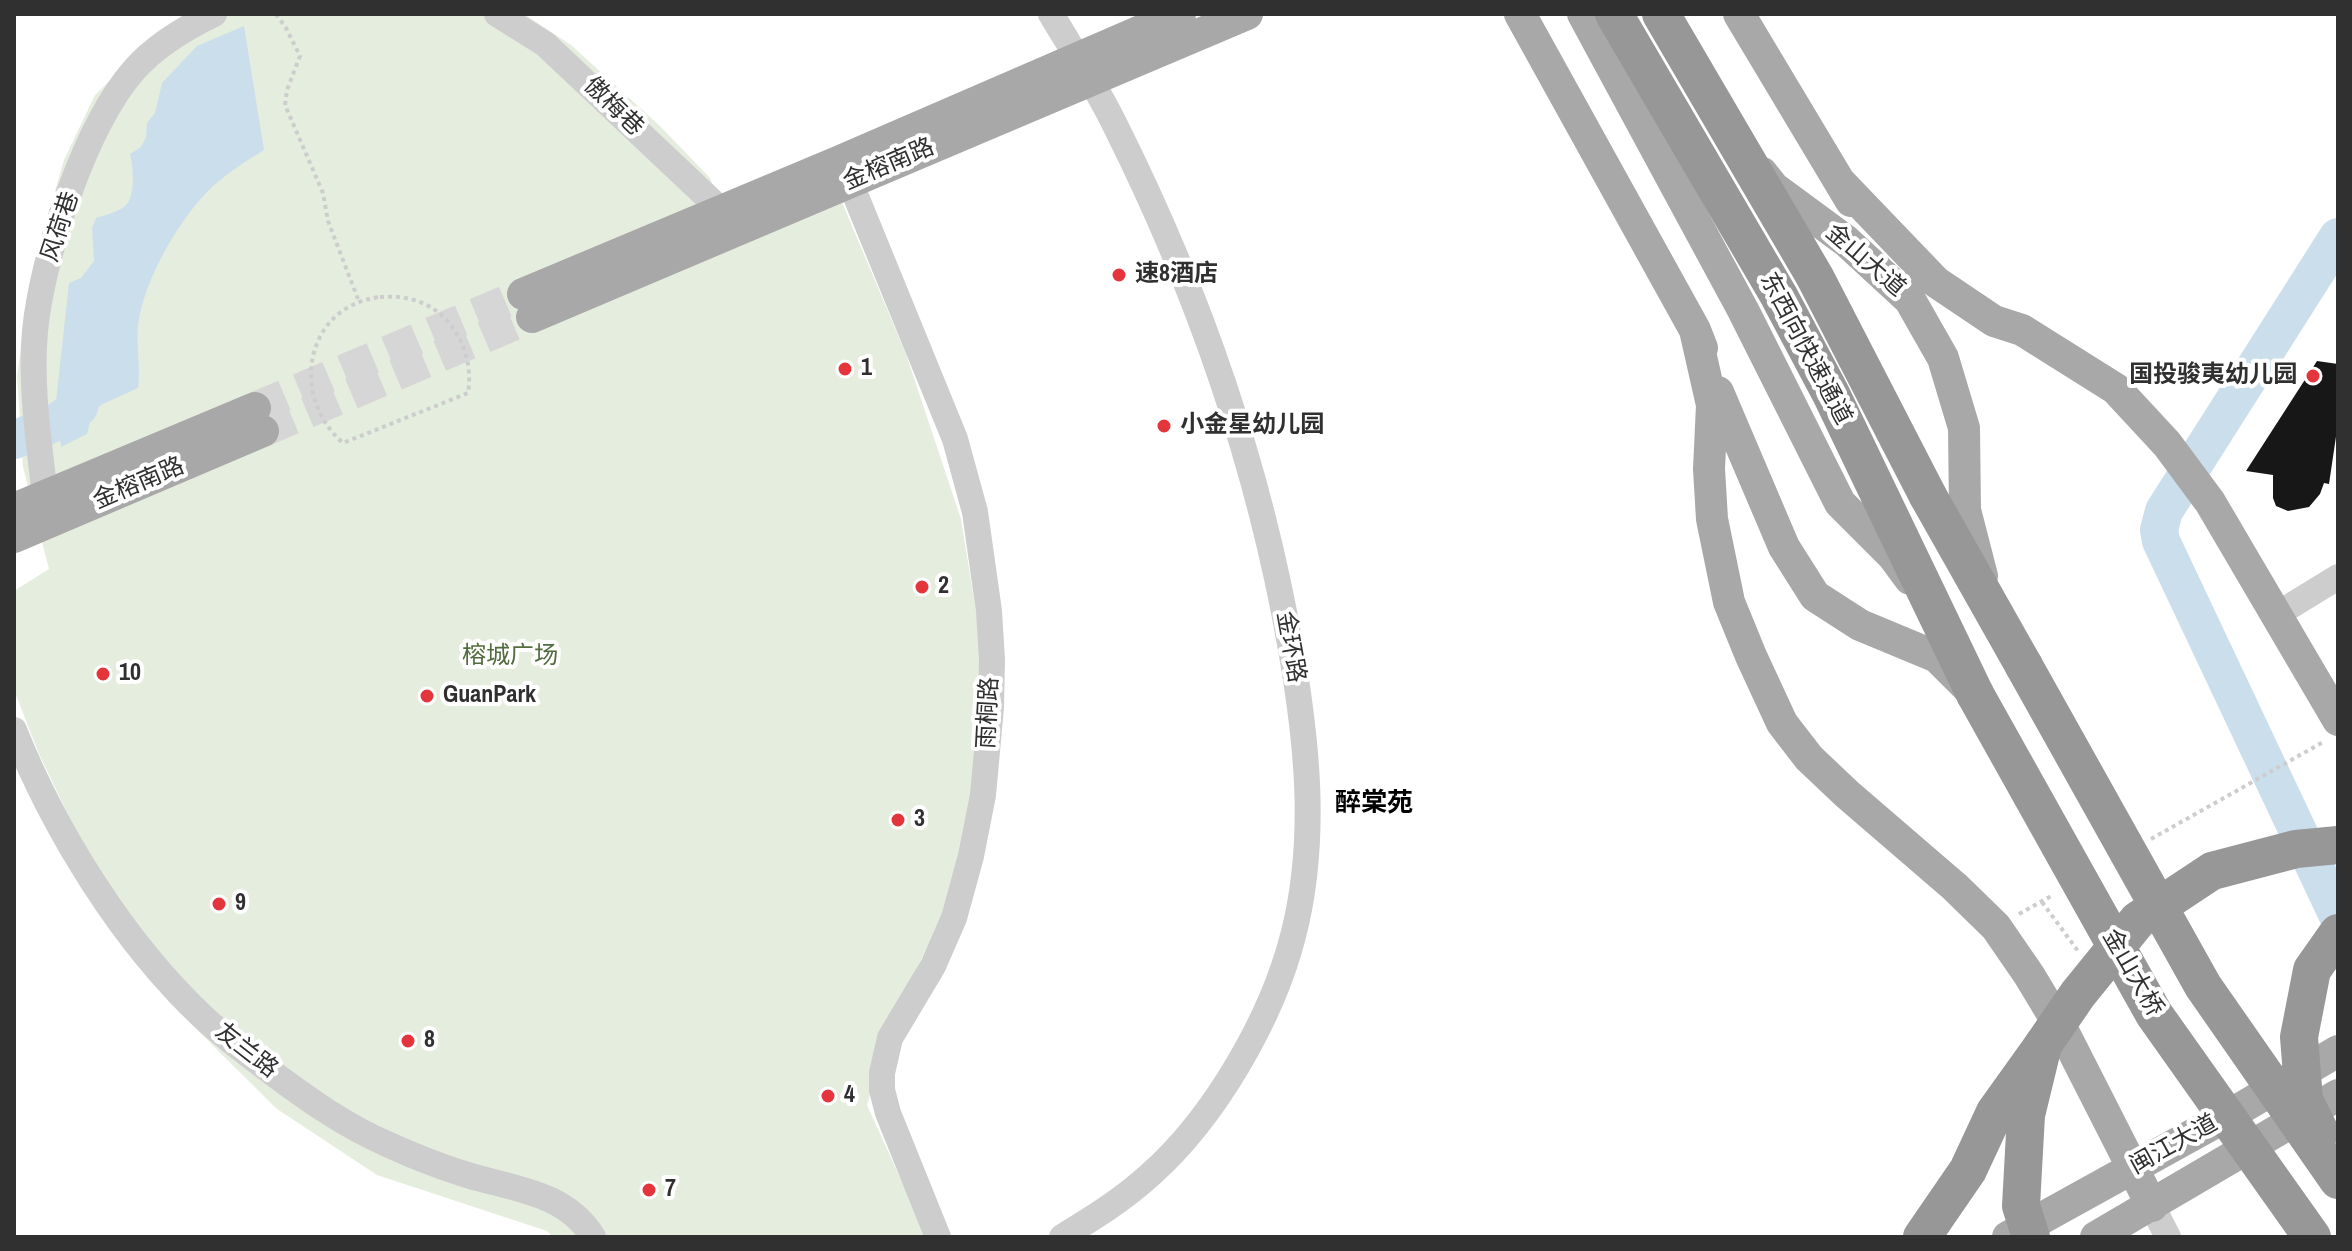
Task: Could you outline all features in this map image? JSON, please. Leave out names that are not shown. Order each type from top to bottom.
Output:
[{"type":"highway","name":"东西向快速通道","points":[[1614,14],[1779,296],[1890,515],[1975,694]]},
{"type":"highway","name":"东西向快速通道","points":[[1661,14],[1815,277],[1928,496],[2203,986],[2338,1180]]},
{"type":"highway","name":"金山大桥","points":[[1975,694],[2154,1014],[2312,1237]]},
{"type":"highway","points":[[1922,1237],[1968,1170],[1995,1112],[2078,994],[2138,920],[2212,871],[2296,849],[2338,845]]},
{"type":"highway","points":[[2338,933],[2312,970],[2299,1037],[2304,1100],[2338,1171]]},
{"type":"highway","points":[[2031,1237],[2021,1206],[2026,1115],[2043,1045]]},
{"type":"main road","name":"金榕南路","points":[[1180,14],[1083,69],[850,182],[527,306],[721,210],[1083,69],[1247,14]]},
{"type":"main road","points":[[1520,14],[1695,330],[1733,430],[1784,547],[1815,596],[1860,625],[1937,657],[1975,694]]},
{"type":"main road","points":[[1583,14],[1743,310],[1840,503],[1893,556],[1938,617]]},
{"type":"main road","name":"金山大道","points":[[1654,14],[1710,110],[1774,188],[1846,241],[1910,300],[1943,358],[1964,428],[1965,510],[1989,602]]},
{"type":"main road","points":[[1739,14],[1910,300]]},
{"type":"main road","points":[[1840,182],[1936,282],[1994,321],[2022,330],[2116,389],[2167,444],[2210,502],[2276,615],[2329,732]]},
{"type":"main road","points":[[1695,330],[1712,405],[1709,469],[1712,519],[1729,602],[1782,723],[1809,758],[1996,927],[2064,1033],[2152,1206]]},
{"type":"main road","name":"金榕南路","points":[[14,509],[259,420],[14,537]]},
{"type":"main road","name":"闽江大道","points":[[2008,1237],[2219,1121],[2336,1050]]},
{"type":"main road","name":"闽江大道","points":[[2096,1237],[2338,1095]]},
{"type":"street","name":"傲梅巷","points":[[497,14],[545,44],[721,210]]},
{"type":"street","name":"金环路","points":[[1051,14],[1115,125],[1178,263],[1208,339],[1242,442],[1276,567],[1303,728],[1308,805],[1303,879],[1293,936],[1274,990],[1241,1057],[1195,1128],[1175,1151],[1128,1193],[1062,1237]]},
{"type":"street","name":"风荷巷","points":[[45,496],[36,402],[36,329],[43,283],[69,200],[110,103],[135,69],[165,43],[204,19]]},
{"type":"street","name":"雨桐路","points":[[850,182],[955,439],[975,512],[990,625],[990,728],[983,795],[971,856],[954,918],[933,966],[890,1038],[882,1073],[882,1090],[888,1113],[938,1237]]},
{"type":"street","points":[[2276,615],[2338,577]]},
{"type":"street","name":"友兰路","points":[[14,730],[33,775],[86,869],[151,962],[204,1018],[288,1085],[355,1129],[448,1168],[561,1204],[583,1222],[593,1237]]},
{"type":"street","points":[[2152,1206],[2168,1237]]},
{"type":"path","points":[[276,14],[300,56],[287,90],[285,105],[323,193],[328,221],[358,299]]},
{"type":"path","points":[[407,298],[432,308],[453,326],[466,349],[471,377],[468,393],[343,443],[320,417],[311,392],[310,367],[317,341],[333,320],[358,299],[407,298]]},
{"type":"path","points":[[2194,814],[2329,732]]},
{"type":"green space","name":"榕城广场","points":[[185,14],[524,14],[571,45],[661,127],[710,178],[738,247],[841,200],[906,354],[961,519],[983,655],[978,771],[957,886],[895,1013],[867,1105],[927,1237],[553,1237],[547,1231],[377,1175],[277,1109],[169,1002],[97,875],[39,754],[14,690],[14,591],[49,569],[23,467],[17,375],[33,268],[64,160],[95,95],[143,48]]},
{"type":"water","points":[[244,26],[264,150],[213,186],[188,215],[165,251],[141,308],[138,388],[101,405],[92,414],[87,434],[61,447],[56,401],[69,283],[81,278],[94,261],[92,228],[96,218],[120,210],[129,200],[133,181],[130,154],[141,147],[146,137],[147,123],[155,113],[162,83],[197,46]]},
{"type":"building","points":[[2317,361],[2338,364],[2338,423],[2329,484],[2324,483],[2320,494],[2309,507],[2288,511],[2276,506],[2273,475],[2246,471]]},
{"type":"waterway","points":[[2338,237],[2164,511],[2159,530],[2161,541],[2338,916]]},
{"type":"waterway","points":[[14,440],[58,421],[79,407],[86,381]]},
{"type":"tunnel","points":[[255,408],[523,294]]},
{"type":"tunnel","points":[[263,431],[532,317]]},
{"type":"place","name":"速8酒店","points":[[1119,275]]},
{"type":"place","name":"1","points":[[845,369]]},
{"type":"place","name":"国投骏夷幼儿园","points":[[2313,376]]},
{"type":"place","name":"小金星幼儿园","points":[[1164,426]]},
{"type":"place","name":"2","points":[[922,587]]},
{"type":"place","name":"10","points":[[103,674]]},
{"type":"place","name":"GuanPark","points":[[427,696]]},
{"type":"place","name":"3","points":[[898,820]]},
{"type":"place","name":"9","points":[[219,904]]},
{"type":"place","name":"8","points":[[408,1041]]},
{"type":"place","name":"4","points":[[828,1096]]},
{"type":"place","name":"7","points":[[649,1190]]},
{"type":"district","name":"醉棠苑","points":[[1374,804]]}]
